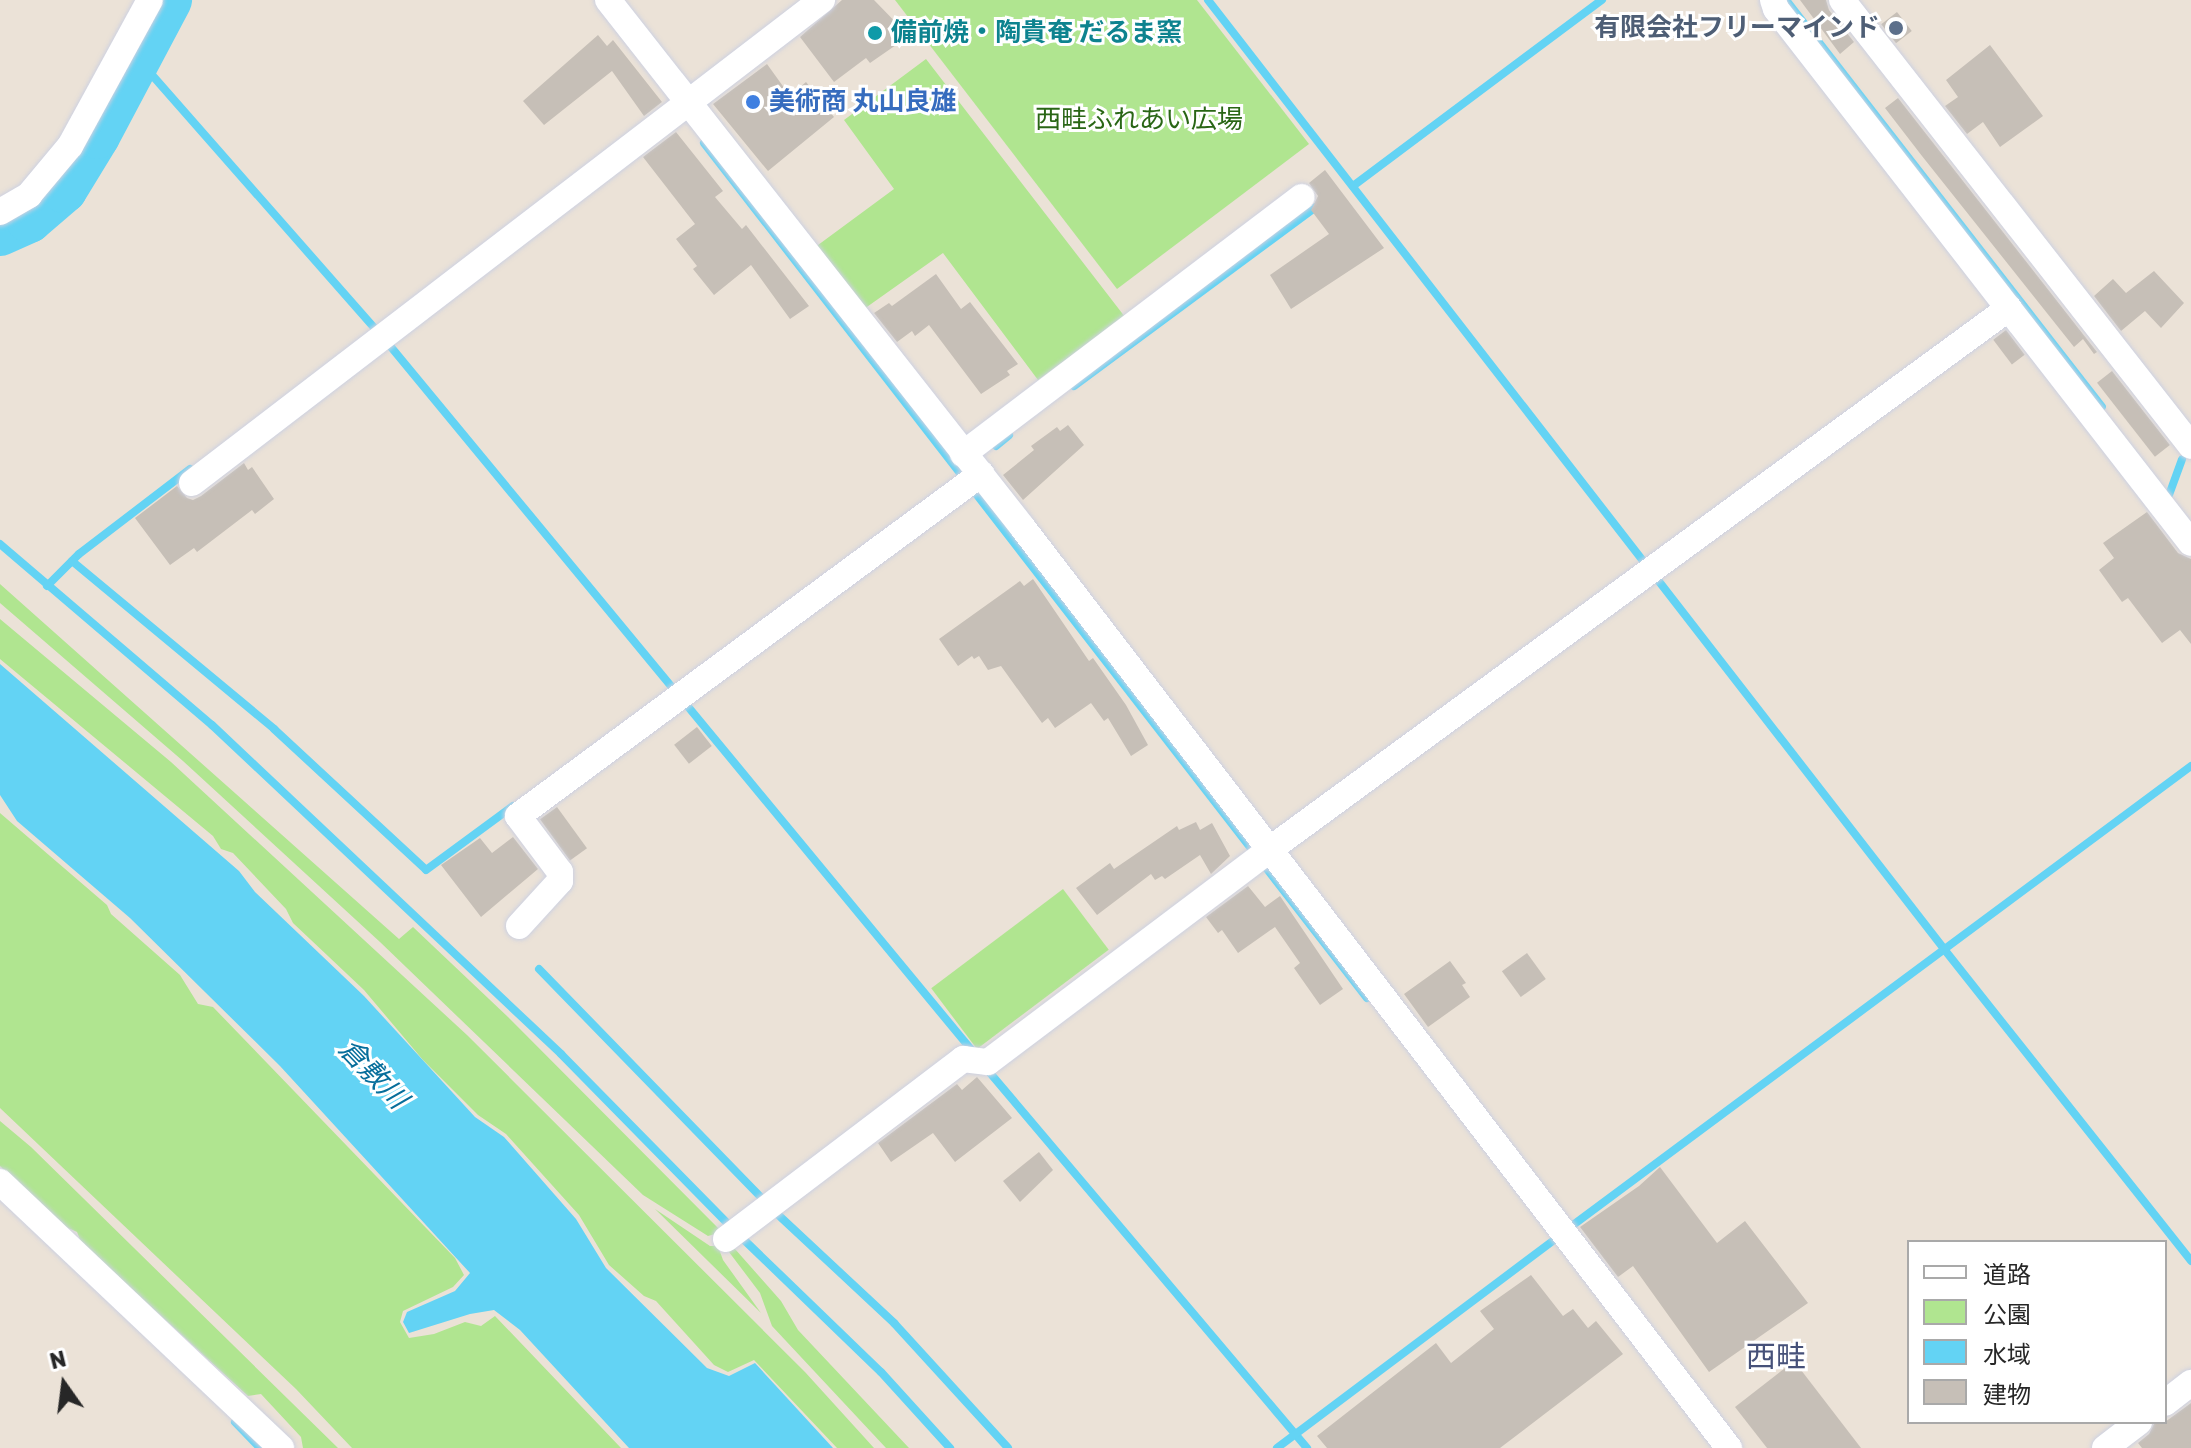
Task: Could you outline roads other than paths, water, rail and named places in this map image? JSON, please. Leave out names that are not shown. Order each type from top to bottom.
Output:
[{"type":"street","points":[[0,212],[29,195],[70,146],[150,0]]},
{"type":"street","points":[[608,0],[963,454],[972,480],[1262,855],[1729,1448]]},
{"type":"street","points":[[192,483],[822,0]]},
{"type":"street","points":[[1773,0],[1776,9],[2191,543]]},
{"type":"street","points":[[1842,0],[2191,446]]},
{"type":"street","points":[[963,454],[1302,197]]},
{"type":"street","points":[[734,1232],[1262,855],[2007,305]]},
{"type":"street","points":[[519,926],[560,881],[560,872],[518,816],[972,480]]},
{"type":"street","points":[[0,1182],[281,1448]]},
{"type":"street","points":[[2167,1401],[2191,1383]]},
{"type":"street","points":[[2105,1448],[2136,1424]]},
{"type":"water","name":"倉敷川","points":[[0,664],[239,871],[255,892],[364,996],[475,1117],[504,1137],[576,1219],[606,1268],[707,1368],[729,1376],[755,1363],[833,1448],[629,1448],[520,1330],[494,1310],[470,1314],[409,1333],[403,1322],[407,1312],[455,1291],[470,1273],[280,1066],[130,918],[17,821],[0,795]]},
{"type":"waterway","points":[[0,233],[29,220],[64,190],[97,136],[169,0]]},
{"type":"waterway","points":[[1208,0],[1944,949],[2191,1261]]},
{"type":"waterway","points":[[1353,186],[1602,0]]},
{"type":"waterway","points":[[1786,0],[2102,407]]},
{"type":"waterway","points":[[138,59],[391,347],[974,1053]]},
{"type":"waterway","points":[[704,143],[1367,998]]},
{"type":"waterway","points":[[1074,386],[1320,204]]},
{"type":"waterway","points":[[996,446],[1009,435]]},
{"type":"waterway","points":[[2169,495],[2182,459]]},
{"type":"waterway","points":[[47,586],[79,554],[190,469]]},
{"type":"waterway","points":[[0,544],[212,725],[561,1054],[739,1235],[881,1372],[950,1448]]},
{"type":"waterway","points":[[72,561],[274,729],[426,870],[513,806]]},
{"type":"waterway","points":[[1573,1225],[2191,766]]},
{"type":"waterway","points":[[539,969],[773,1210],[894,1323],[1008,1448]]},
{"type":"waterway","points":[[985,1067],[1307,1448]]},
{"type":"waterway","points":[[1277,1448],[1557,1238]]},
{"type":"waterway","points":[[235,1422],[260,1448]]},
{"type":"place","name":"有限会社フリーマインド","points":[[1896,28]]},
{"type":"place","name":"備前焼・陶貴奄 だるま窯","points":[[875,33]]},
{"type":"place","name":"美術商 丸山良雄","points":[[753,102]]},
{"type":"district","name":"西畦","points":[[1776,1357]]},
{"type":"park label","name":"西畦ふれあい広場","points":[[1139,120]]}]
